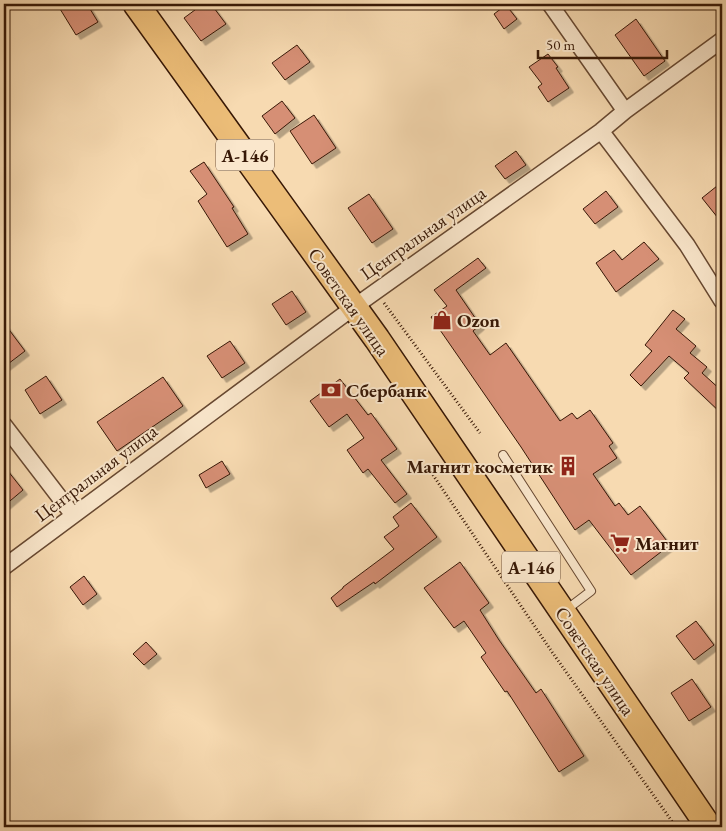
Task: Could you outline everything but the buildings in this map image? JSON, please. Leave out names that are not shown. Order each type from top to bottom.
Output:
[{"type":"highway","name":"Советская улица","points":[[136,4],[354,307],[709,827]]},
{"type":"street","points":[[550,4],[625,110]]},
{"type":"street","name":"Центральная улица","points":[[4,567],[375,291],[601,131],[625,110],[722,40]]},
{"type":"street","points":[[601,131],[688,245],[722,301]]},
{"type":"street","points":[[4,425],[73,515]]},
{"type":"lane","points":[[503,455],[591,591],[563,613]]},
{"type":"path","points":[[375,291],[480,433]]},
{"type":"path","points":[[429,469],[552,652],[676,827]]},
{"type":"place","name":"Ozon","points":[[442,320]]},
{"type":"place","name":"Сбербанк","points":[[331,390]]},
{"type":"place","name":"Магнит косметик","points":[[568,466]]},
{"type":"place","name":"Магнит","points":[[620,543]]}]
